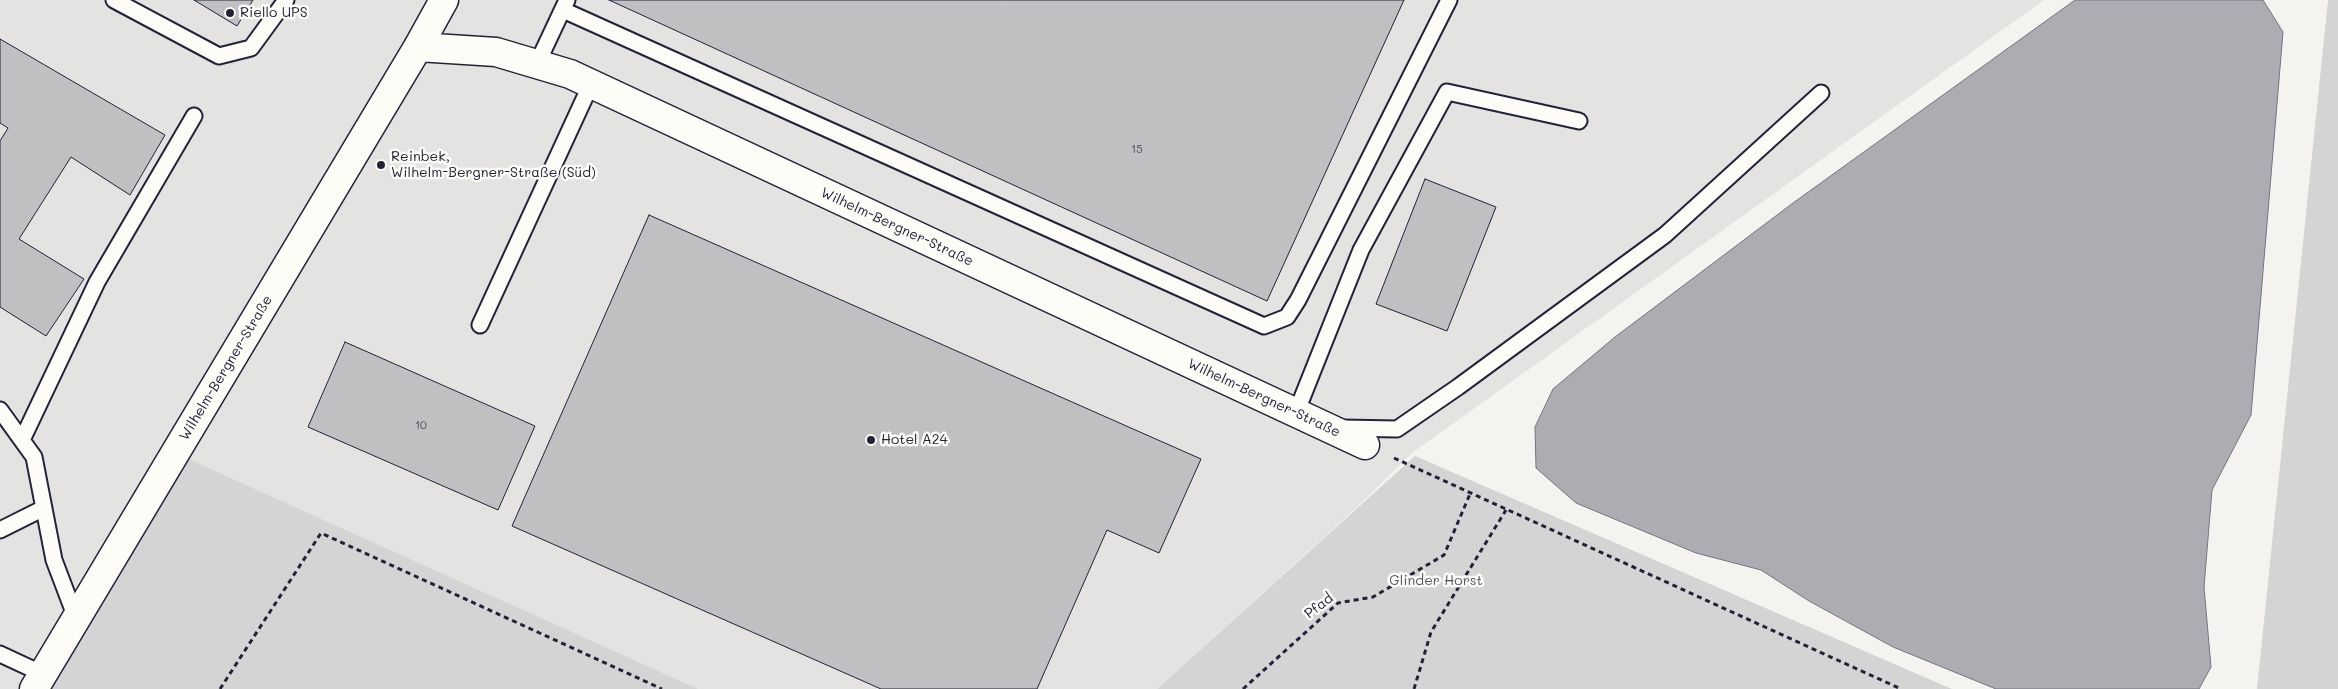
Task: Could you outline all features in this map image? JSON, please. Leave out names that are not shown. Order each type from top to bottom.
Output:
[{"type":"street","name":"Wilhelm-Bergner-Straße","points":[[38,682],[418,47],[444,0]]},
{"type":"street","name":"Wilhelm-Bergner-Straße","points":[[418,47],[496,52],[570,74],[1365,445]]},
{"type":"lane","points":[[114,0],[219,56],[251,48],[286,0]]},
{"type":"lane","points":[[537,64],[565,5],[1264,326],[1287,317],[1298,300],[1449,0]]},
{"type":"lane","points":[[480,325],[591,84]]},
{"type":"lane","points":[[1296,413],[1361,250],[1447,92],[1580,121]]},
{"type":"lane","points":[[1328,428],[1397,429],[1665,235],[1821,93]]},
{"type":"lane","points":[[22,440],[97,282],[194,116]]},
{"type":"lane","points":[[0,410],[34,457],[54,560],[76,618]]},
{"type":"lane","points":[[0,530],[44,508]]},
{"type":"lane","points":[[0,654],[38,682]]},
{"type":"path","points":[[1365,445],[1901,689]]},
{"type":"path","name":"Pfad","points":[[1244,689],[1338,603],[1373,597],[1444,555],[1470,494]]},
{"type":"path","points":[[1414,689],[1431,632],[1506,510]]},
{"type":"path","points":[[220,689],[321,533],[662,689]]},
{"type":"shaded area","points":[[0,0],[2044,0],[1412,453],[1356,508],[1157,689],[0,689]]},
{"type":"shaded area","points":[[2075,0],[2263,0],[2283,32],[2251,415],[2212,490],[2204,587],[2211,667],[2199,689],[1996,689],[1893,647],[1809,601],[1761,570],[1696,553],[1576,503],[1536,468],[1535,427],[1553,389],[1615,337],[1793,203]]},
{"type":"green space","points":[[2328,0],[2338,0],[2338,689],[2257,689]]},
{"type":"green space","points":[[175,453],[698,689],[34,689]]},
{"type":"green space","name":"Glinder Horst","points":[[1415,456],[1952,689],[1157,689]]},
{"type":"building","name":"Riello UPS","points":[[194,0],[253,0],[237,26]]},
{"type":"building","points":[[609,0],[1404,0],[1267,301]]},
{"type":"building","points":[[0,39],[165,135],[130,195],[71,157],[19,239],[84,279],[46,336],[0,307],[0,141],[8,128],[0,123]]},
{"type":"building","points":[[1425,179],[1496,207],[1447,331],[1376,304]]},
{"type":"building","points":[[649,215],[1201,459],[1159,553],[1107,530],[1037,689],[881,689],[512,526]]},
{"type":"building","points":[[345,342],[535,426],[498,510],[308,427]]},
{"type":"place","name":"Riello UPS","points":[[230,13]]},
{"type":"place","name":"Reinbek, Wilhelm-Bergner-Straße (Süd)","points":[[381,165]]},
{"type":"place","name":"Hotel A24","points":[[871,440]]}]
